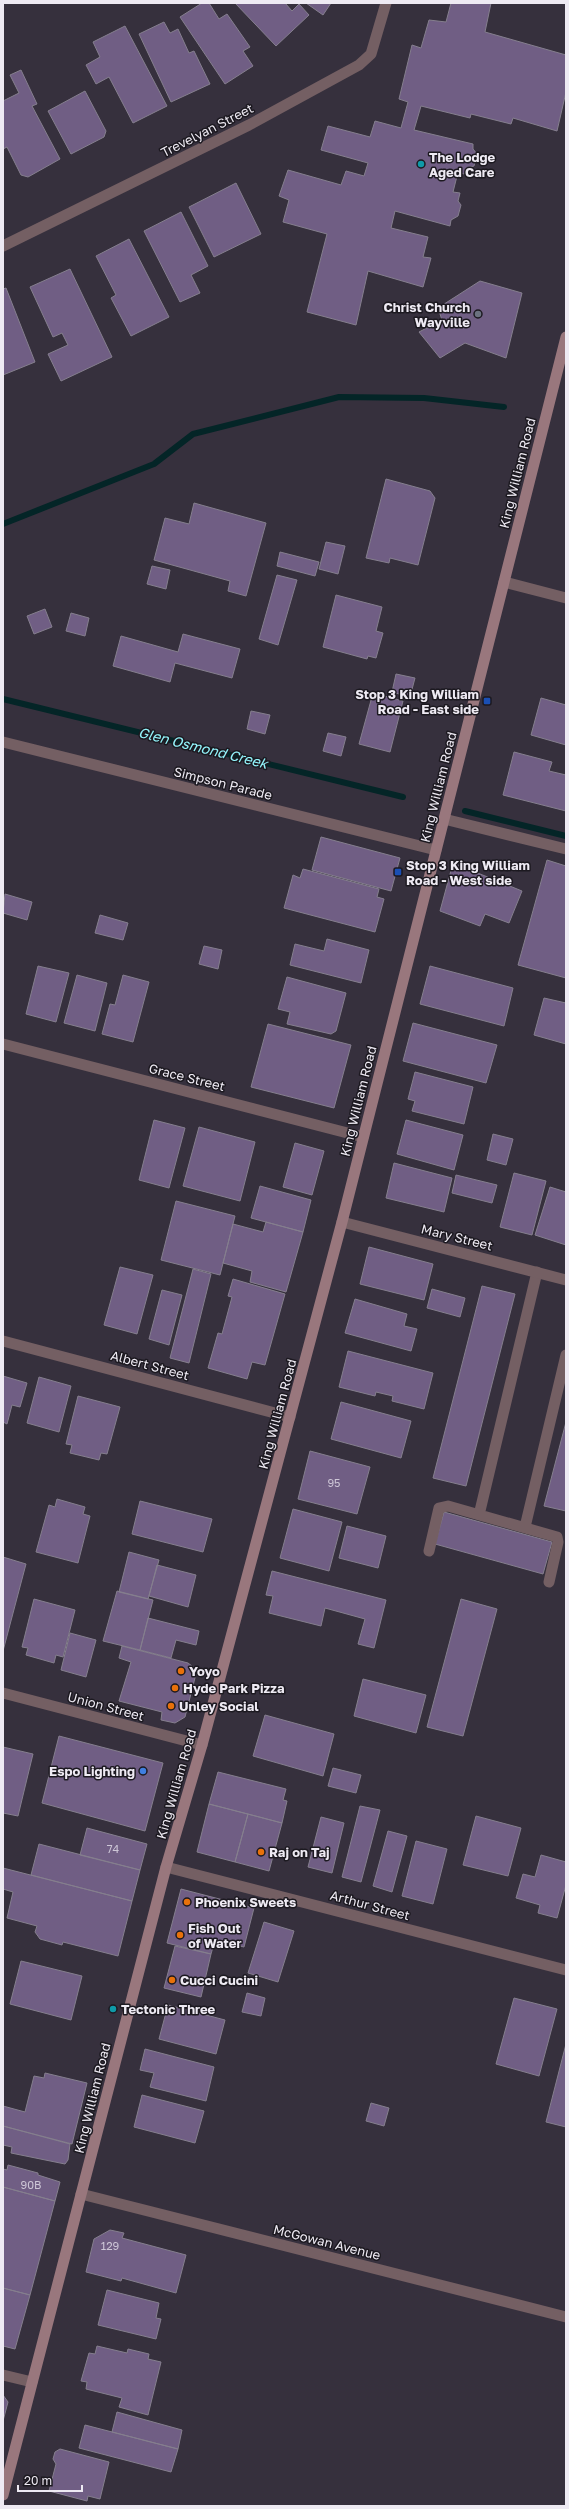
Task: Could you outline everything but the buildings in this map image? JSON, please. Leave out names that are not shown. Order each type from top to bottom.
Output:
[{"type":"main road","name":"King William Road","points":[[3,2495],[166,1867],[202,1745],[342,1222],[566,337]]},
{"type":"street","name":"Trevelyan Street","points":[[3,246],[249,125],[359,65],[371,54],[386,3]]},
{"type":"street","points":[[504,582],[566,598]]},
{"type":"street","name":"Simpson Parade","points":[[3,742],[436,850]]},
{"type":"street","points":[[444,819],[566,850]]},
{"type":"street","name":"Grace Street","points":[[3,1044],[363,1137]]},
{"type":"street","name":"Mary Street","points":[[342,1222],[566,1280]]},
{"type":"street","points":[[479,1515],[537,1272]]},
{"type":"street","name":"Albert Street","points":[[3,1341],[290,1417]]},
{"type":"street","points":[[525,1527],[566,1355]]},
{"type":"street","points":[[429,1551],[439,1508],[442,1506],[479,1515],[557,1537],[558,1542],[549,1582]]},
{"type":"street","name":"Union Street","points":[[3,1693],[202,1745]]},
{"type":"street","name":"Arthur Street","points":[[166,1867],[566,1970]]},
{"type":"street","name":"McGowan Avenue","points":[[81,2194],[566,2317]]},
{"type":"street","points":[[3,2375],[32,2382]]},
{"type":"waterway","points":[[3,524],[154,464],[193,434],[339,397],[424,398],[504,407]]},
{"type":"waterway","name":"Glen Osmond Creek","points":[[3,699],[403,797]]},
{"type":"waterway","name":"Glen Osmond Creek","points":[[465,811],[566,836]]},
{"type":"place","name":"The Lodge Aged Care","points":[[421,164]]},
{"type":"place","name":"Christ Church Wayville","points":[[478,314]]},
{"type":"place","name":"Stop 3 King William Road - East side","points":[[487,701]]},
{"type":"place","name":"Stop 3 King William Road - West side","points":[[398,872]]},
{"type":"place","name":"Yoyo","points":[[181,1671]]},
{"type":"place","name":"Hyde Park Pizza","points":[[175,1688]]},
{"type":"place","name":"Unley Social","points":[[171,1706]]},
{"type":"place","name":"Espo Lighting","points":[[143,1771]]},
{"type":"place","name":"Raj on Taj","points":[[261,1852]]},
{"type":"place","name":"Phoenix Sweets","points":[[187,1902]]},
{"type":"place","name":"Fish Out of Water","points":[[180,1935]]},
{"type":"place","name":"Cucci Cucini","points":[[172,1980]]},
{"type":"place","name":"Tectonic Three","points":[[113,2009]]}]
